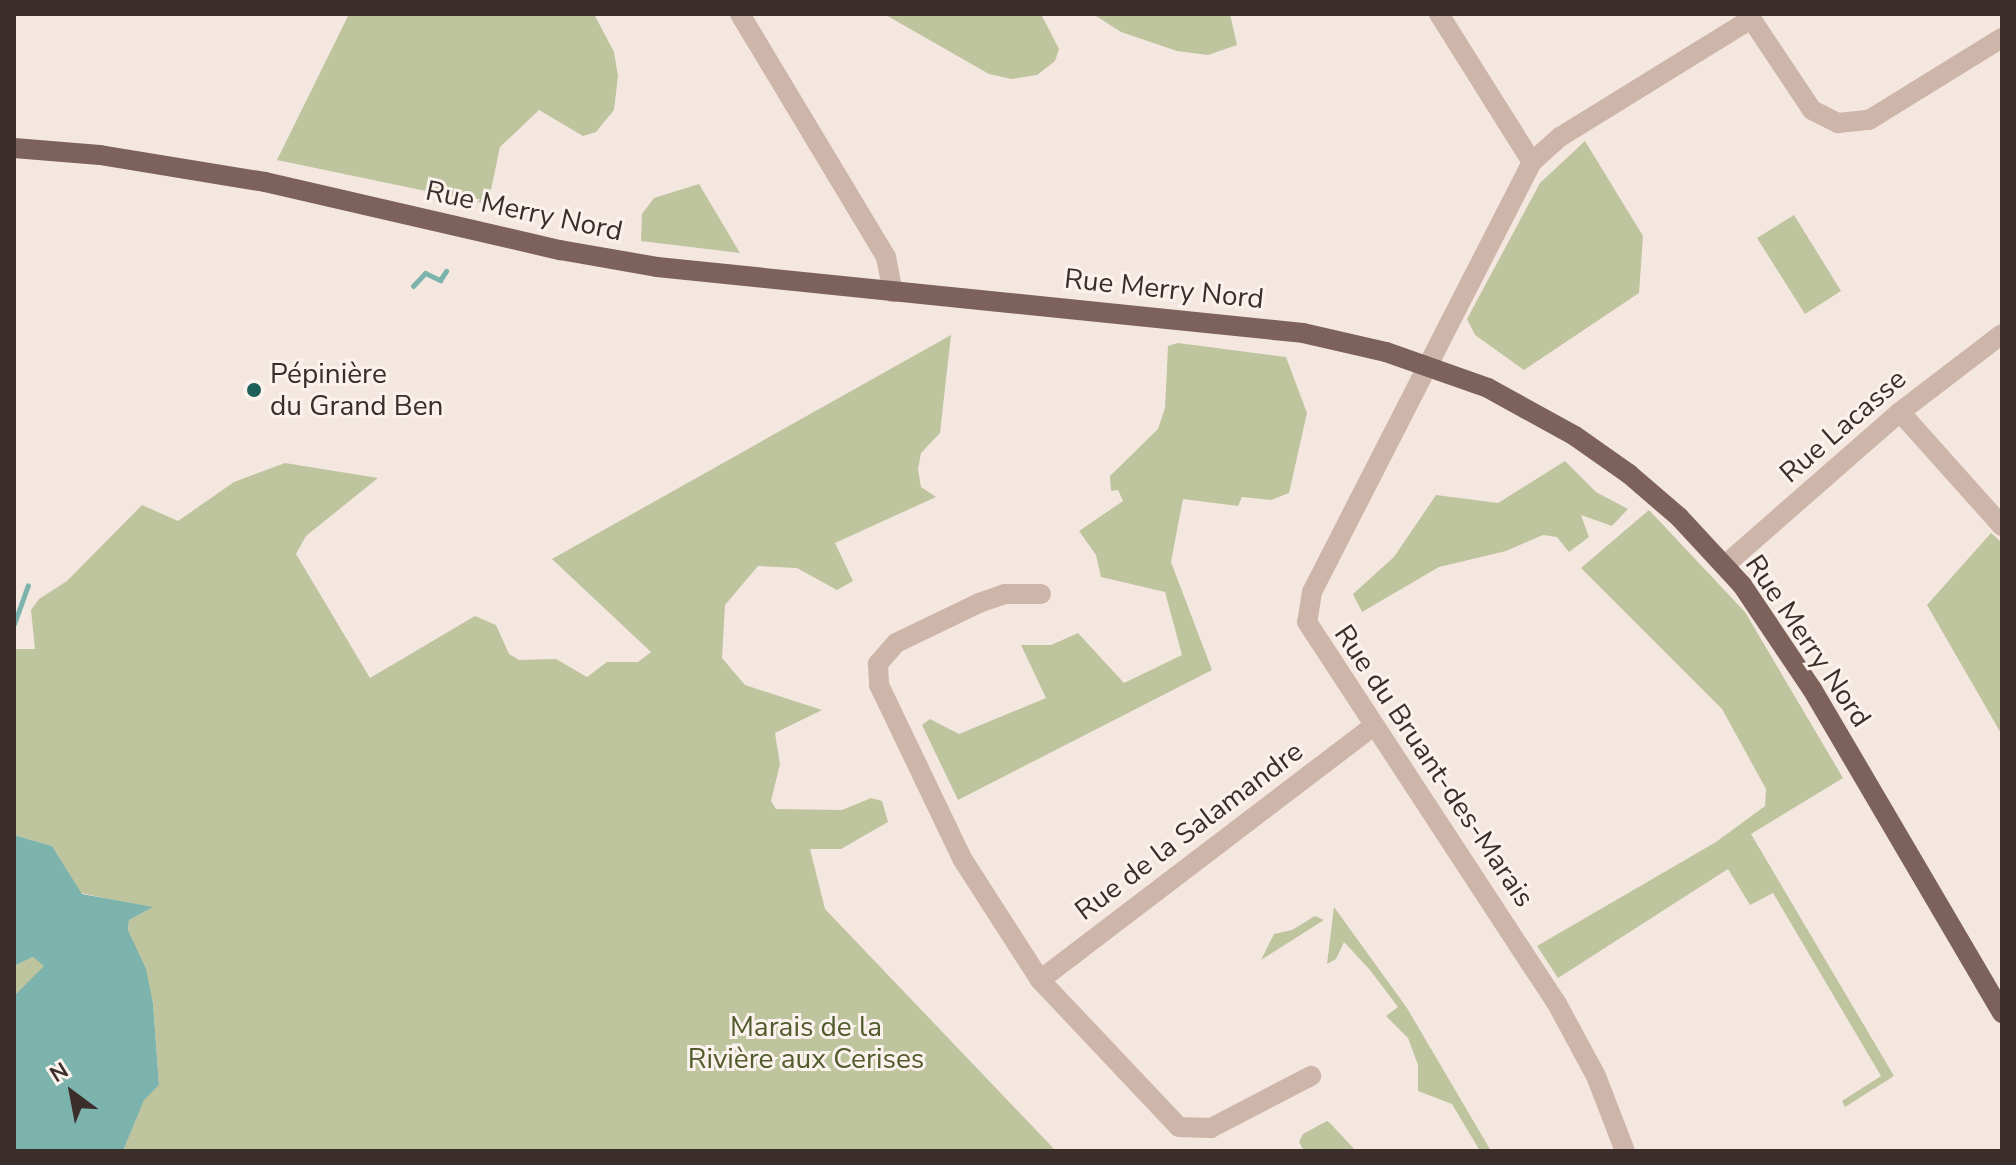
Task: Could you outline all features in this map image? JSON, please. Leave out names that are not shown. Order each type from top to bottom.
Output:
[{"type":"main road","name":"Rue Merry Nord","points":[[14,148],[100,155],[265,182],[607,259],[893,292],[1262,326],[1427,364],[1498,393],[1575,436],[1655,495],[1725,565],[1796,664],[2002,1013]]},
{"type":"street","points":[[740,14],[886,257],[893,292]]},
{"type":"street","points":[[1439,14],[1532,162],[1560,137],[1749,16],[1812,110],[1849,124],[1880,114],[2002,38]]},
{"type":"street","name":"Rue du Bruant-des-Marais","points":[[1532,162],[1427,364],[1306,612],[1310,631],[1567,1020],[1625,1151]]},
{"type":"street","name":"Rue Lacasse","points":[[1725,565],[1900,412],[2002,334]]},
{"type":"street","points":[[1900,412],[2002,526]]},
{"type":"street","points":[[1041,594],[1005,594],[979,603],[890,647],[877,671],[882,692],[963,860],[1040,980],[1173,1122],[1187,1130],[1211,1128],[1311,1076]]},
{"type":"street","name":"Rue de la Salamandre","points":[[1040,980],[1373,726]]},
{"type":"green space","points":[[349,14],[594,14],[614,52],[618,76],[614,110],[596,132],[583,136],[539,110],[500,147],[488,204],[277,160]]},
{"type":"green space","points":[[884,14],[1041,14],[1059,49],[1055,61],[1037,75],[1012,79],[989,74]]},
{"type":"green space","points":[[1093,14],[1230,14],[1237,45],[1208,55],[1177,51],[1121,32]]},
{"type":"green space","points":[[1585,141],[1643,236],[1639,293],[1524,370],[1475,335],[1467,319],[1540,183]]},
{"type":"green space","points":[[699,184],[740,253],[641,241],[642,214],[654,198]]},
{"type":"green space","points":[[1794,215],[1841,291],[1805,314],[1757,238]]},
{"type":"green space","name":"Marais de la Rivière aux Cerises","points":[[951,335],[940,433],[921,453],[918,469],[921,487],[936,497],[835,543],[853,581],[837,590],[797,568],[758,566],[725,605],[722,658],[745,685],[822,710],[775,733],[780,764],[771,801],[776,809],[842,810],[871,798],[882,801],[888,822],[841,849],[810,849],[825,909],[1056,1151],[123,1151],[144,1099],[159,1085],[153,1003],[145,969],[128,930],[129,920],[151,908],[81,893],[52,846],[14,835],[14,649],[35,649],[31,610],[39,599],[67,581],[142,505],[178,521],[234,482],[285,463],[378,478],[306,536],[296,554],[370,678],[475,616],[496,625],[509,654],[519,660],[556,659],[587,677],[607,662],[638,662],[651,652],[552,559]]},
{"type":"green space","points":[[1178,343],[1286,357],[1307,413],[1289,493],[1271,500],[1242,497],[1238,506],[1183,499],[1171,562],[1212,670],[958,800],[922,725],[930,719],[959,734],[1046,698],[1021,645],[1051,645],[1078,633],[1124,683],[1182,655],[1165,592],[1101,577],[1096,555],[1079,531],[1123,501],[1118,490],[1111,491],[1110,476],[1158,429],[1165,408],[1168,346]]},
{"type":"green space","points":[[1565,461],[1596,492],[1628,509],[1612,526],[1581,515],[1589,537],[1569,552],[1557,537],[1543,535],[1506,551],[1439,567],[1362,612],[1353,594],[1394,557],[1436,495],[1498,503]]},
{"type":"green space","points":[[1649,510],[1745,612],[1843,778],[1751,834],[1894,1076],[1845,1107],[1842,1101],[1881,1076],[1773,893],[1750,905],[1728,869],[1558,978],[1537,946],[1716,842],[1765,806],[1766,789],[1722,709],[1581,568]]},
{"type":"green space","points":[[1991,533],[2002,543],[2002,735],[1927,605]]},
{"type":"green space","points":[[1334,907],[1407,1008],[1491,1151],[1480,1151],[1452,1104],[1418,1091],[1418,1065],[1408,1038],[1386,1016],[1398,1007],[1370,970],[1344,942],[1336,959],[1327,964]]},
{"type":"green space","points":[[1315,916],[1324,920],[1261,960],[1274,934],[1292,930]]},
{"type":"green space","points":[[33,957],[45,966],[14,996],[14,966]]},
{"type":"green space","points":[[1327,1121],[1356,1151],[1304,1151],[1299,1142],[1303,1134]]},
{"type":"water","points":[[14,835],[52,846],[82,894],[153,907],[129,920],[128,930],[146,969],[153,1003],[159,1085],[144,1100],[123,1151],[14,1151],[14,996],[44,966],[33,957],[14,966]]},
{"type":"waterway","points":[[413,286],[425,273],[440,280],[446,271]]},
{"type":"waterway","points":[[14,624],[28,585]]},
{"type":"place","name":"Pépinière du Grand Ben","points":[[254,390]]}]
